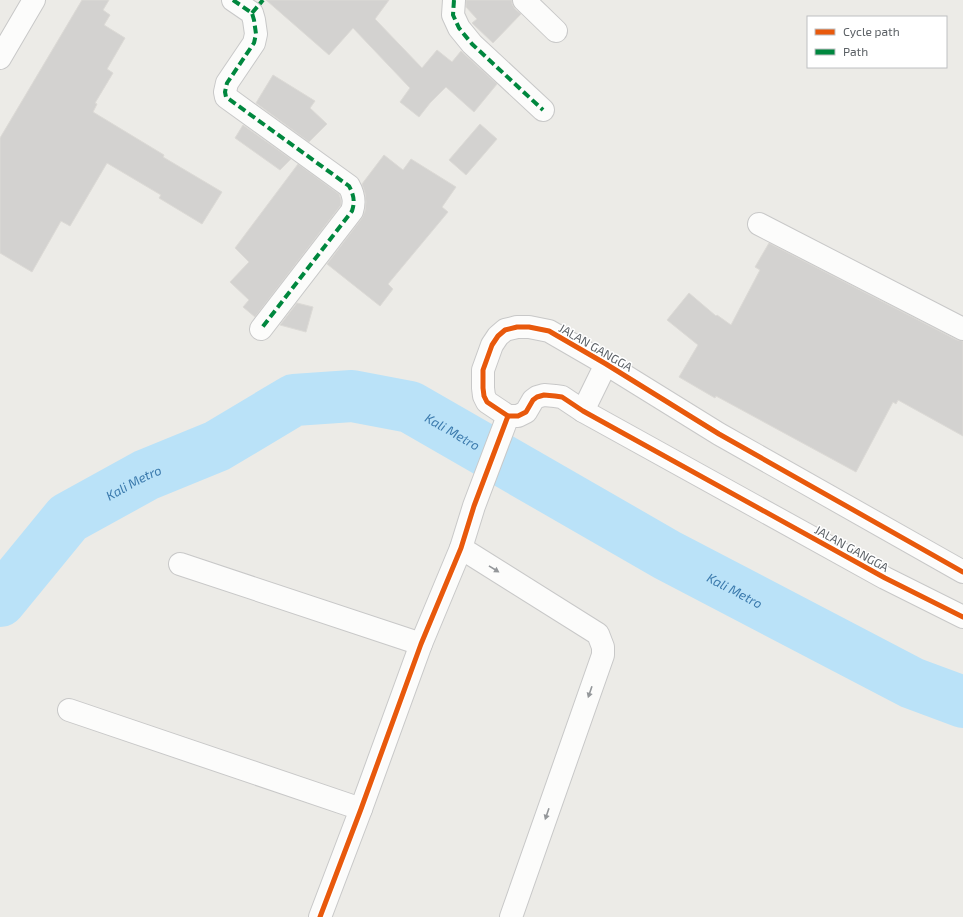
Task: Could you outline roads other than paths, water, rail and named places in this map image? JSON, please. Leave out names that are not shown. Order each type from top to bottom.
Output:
[{"type":"street","points":[[0,58],[34,0]]},
{"type":"street","points":[[233,0],[257,6],[254,20],[256,34],[254,43],[227,83],[225,92],[226,96],[349,186],[353,194],[354,203],[352,211],[261,329]]},
{"type":"street","points":[[454,0],[453,15],[459,28],[472,44],[543,110]]},
{"type":"street","points":[[524,0],[556,31]]},
{"type":"street","points":[[759,224],[963,329]]},
{"type":"street","name":"JALAN GANGGA","points":[[963,572],[719,434],[606,364],[549,331],[529,327],[517,327],[505,330],[498,336],[492,345],[483,370],[484,396],[505,424],[526,412],[533,400],[544,395],[562,397],[583,411],[886,578],[963,617]]},
{"type":"street","points":[[583,411],[606,364]]},
{"type":"street","points":[[320,917],[361,810],[421,644],[461,548],[474,506],[505,424]]},
{"type":"street","points":[[461,548],[598,634],[603,647],[603,655],[510,917]]},
{"type":"street","points":[[180,564],[421,644]]},
{"type":"street","points":[[69,710],[361,810]]},
{"type":"waterway","name":"Kali Metro","points":[[0,601],[68,518],[146,475],[217,446],[294,400],[352,396],[410,407],[667,555],[912,683],[963,702]]}]
